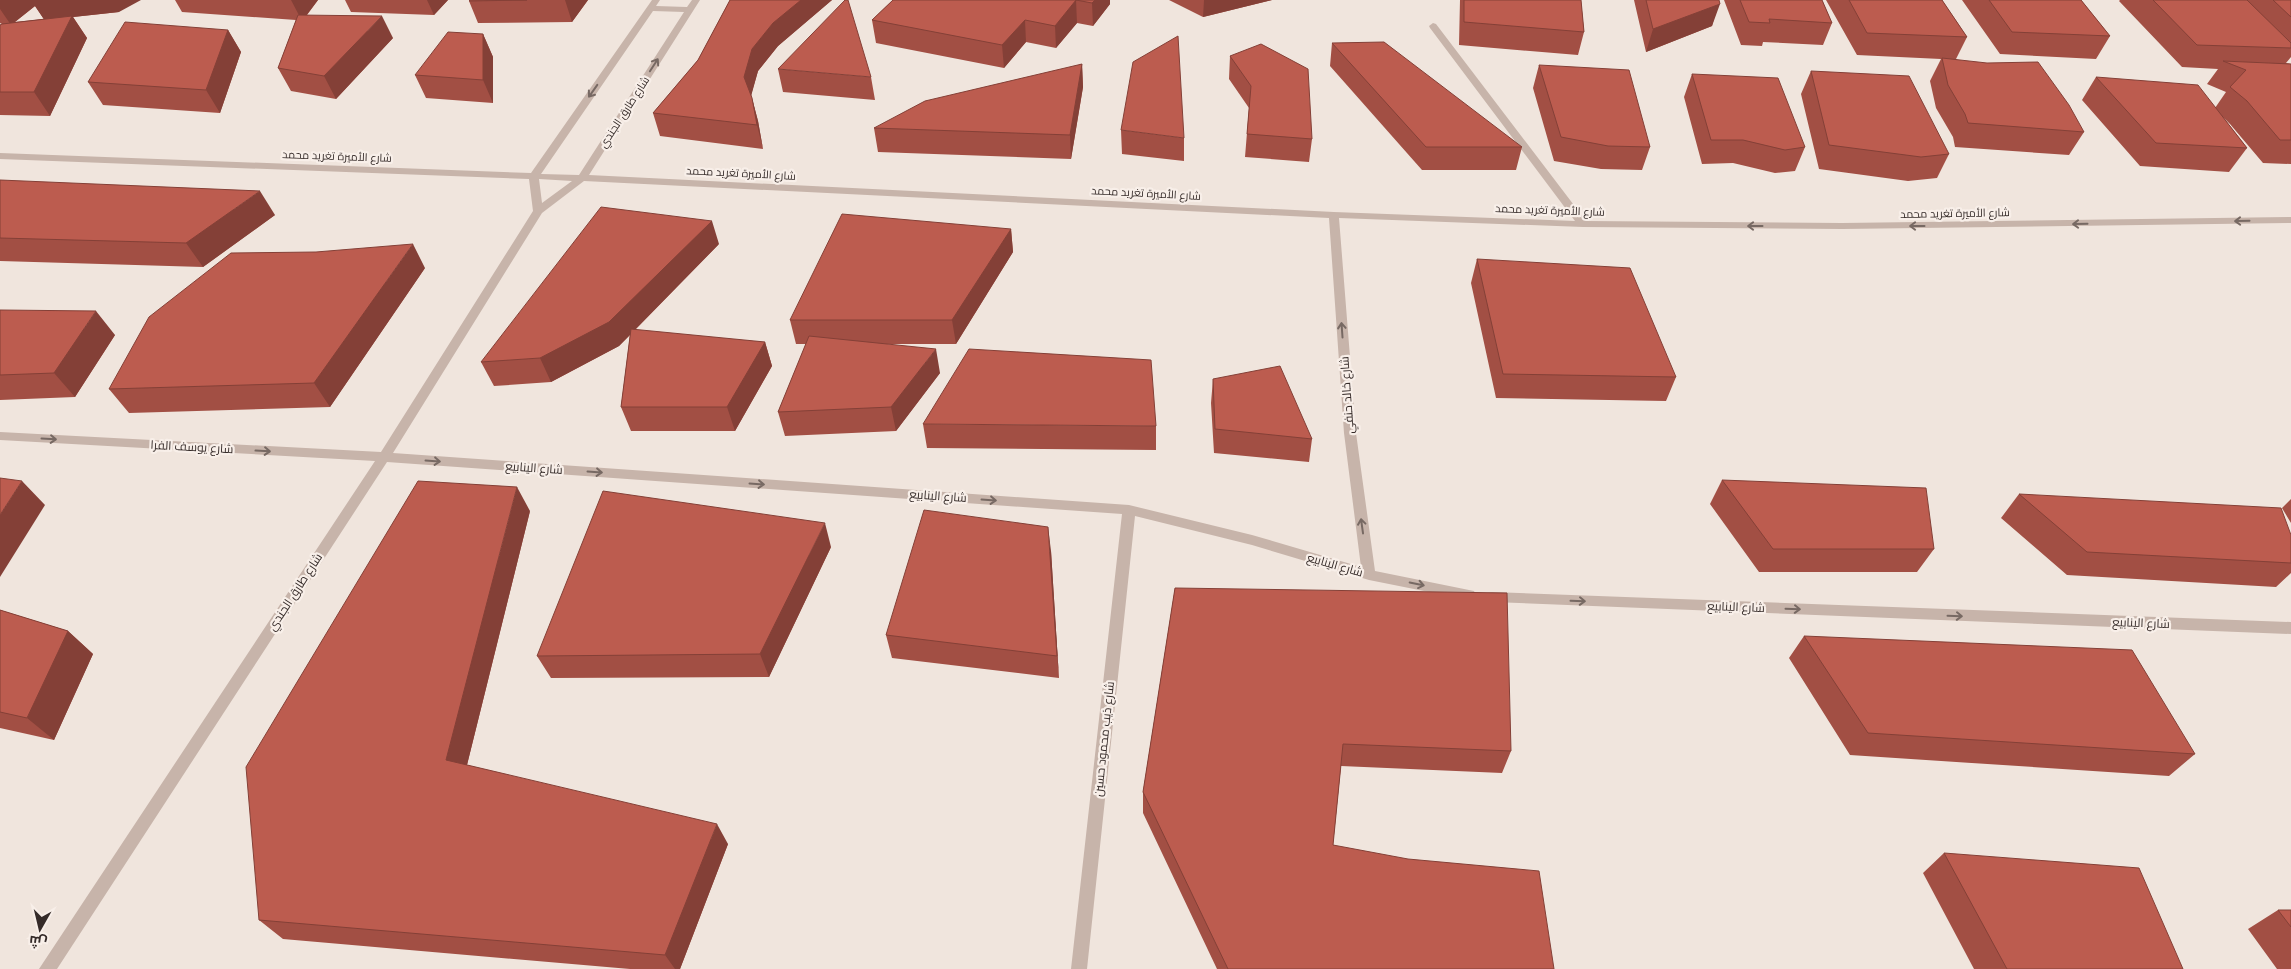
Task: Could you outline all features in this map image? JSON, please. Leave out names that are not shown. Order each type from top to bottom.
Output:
[{"type":"street","name":"شارع طارق الجندي","points":[[47,969],[384,458],[538,211],[582,178],[696,0]]},
{"type":"street","points":[[538,211],[534,176],[653,4],[690,10]]},
{"type":"street","points":[[1433,26],[1583,224]]},
{"type":"street","name":"شارع الأميرة تغريد محمد","points":[[0,156],[582,178],[1334,215],[1583,224],[1842,226],[2291,220]]},
{"type":"street","name":"شارع خالد حنفي","points":[[1334,215],[1350,433],[1369,575]]},
{"type":"street","name":"شارع يوسف الفرا","points":[[0,436],[384,458]]},
{"type":"street","name":"شارع الينابيع","points":[[384,458],[1129,510],[1252,540],[1369,575],[1467,594],[1504,598],[2291,628]]},
{"type":"street","name":"شارع ذيب محمود حسين","points":[[1079,969],[1129,510]]},
{"type":"building","points":[[470,0],[527,0],[469,1]]},
{"type":"building","points":[[730,0],[801,0],[773,23],[752,49],[744,77],[752,98],[757,125],[653,113],[698,60]]},
{"type":"building","points":[[845,0],[848,0],[871,77],[778,69]]},
{"type":"building","points":[[893,0],[1076,0],[1055,26],[1025,20],[1002,45],[872,20]]},
{"type":"building","points":[[1076,0],[1095,0],[1092,3]]},
{"type":"building","points":[[1464,0],[1581,0],[1584,32],[1464,22]]},
{"type":"building","points":[[1646,0],[1719,0],[1720,4],[1653,29]]},
{"type":"building","points":[[1740,0],[1822,0],[1832,23],[1769,19],[1770,23],[1749,22]]},
{"type":"building","points":[[1849,0],[1942,0],[1967,37],[1867,33]]},
{"type":"building","points":[[1989,0],[2081,0],[2110,36],[2012,32]]},
{"type":"building","points":[[2153,0],[2247,0],[2291,43],[2291,48],[2197,45]]},
{"type":"building","points":[[2273,0],[2291,0],[2291,17]]},
{"type":"building","points":[[298,15],[382,16],[324,76],[278,68]]},
{"type":"building","points":[[72,16],[34,92],[0,92],[0,25]]},
{"type":"building","points":[[125,22],[228,30],[206,90],[88,82]]},
{"type":"building","points":[[448,32],[483,34],[483,80],[415,75]]},
{"type":"building","points":[[1178,36],[1184,138],[1121,130],[1133,62]]},
{"type":"building","points":[[1384,42],[1522,147],[1426,147],[1332,43]]},
{"type":"building","points":[[1261,44],[1308,69],[1312,139],[1247,134],[1251,86],[1230,56]]},
{"type":"building","points":[[1942,58],[1987,63],[2038,62],[2069,105],[2084,132],[1968,123],[1965,114],[1948,85]]},
{"type":"building","points":[[2223,61],[2291,64],[2291,140],[2280,140],[2247,101],[2230,87],[2246,70]]},
{"type":"building","points":[[1082,64],[1070,135],[874,128],[925,101]]},
{"type":"building","points":[[1539,65],[1629,70],[1650,147],[1608,146],[1561,137]]},
{"type":"building","points":[[1811,71],[1909,76],[1949,154],[1921,157],[1829,145]]},
{"type":"building","points":[[1692,74],[1778,78],[1805,147],[1785,150],[1743,140],[1711,140]]},
{"type":"building","points":[[2096,77],[2198,85],[2247,148],[2156,143]]},
{"type":"building","points":[[0,180],[260,191],[186,243],[0,238]]},
{"type":"building","points":[[601,207],[712,221],[609,322],[540,358],[481,362]]},
{"type":"building","points":[[842,214],[1011,229],[952,320],[790,320]]},
{"type":"building","points":[[413,244],[314,383],[109,389],[149,317],[231,253],[316,252]]},
{"type":"building","points":[[1477,259],[1630,268],[1676,377],[1503,374]]},
{"type":"building","points":[[0,310],[96,311],[54,373],[0,375]]},
{"type":"building","points":[[631,329],[765,342],[727,407],[621,407]]},
{"type":"building","points":[[809,336],[936,349],[891,407],[778,412]]},
{"type":"building","points":[[969,349],[1151,360],[1156,426],[923,424]]},
{"type":"building","points":[[1280,366],[1312,439],[1215,429],[1213,379]]},
{"type":"building","points":[[0,478],[22,481],[0,515]]},
{"type":"building","points":[[1722,480],[1926,488],[1934,549],[1773,549]]},
{"type":"building","points":[[418,481],[517,487],[446,760],[717,824],[665,955],[259,920],[246,767]]},
{"type":"building","points":[[603,491],[825,523],[760,654],[537,656]]},
{"type":"building","points":[[2019,494],[2281,508],[2291,535],[2291,563],[2087,552]]},
{"type":"building","points":[[924,510],[1048,527],[1057,656],[886,635]]},
{"type":"building","points":[[1175,588],[1507,593],[1511,751],[1343,744],[1333,845],[1408,859],[1539,871],[1554,969],[1228,969],[1143,792]]},
{"type":"building","points":[[0,610],[68,631],[27,718],[0,712]]},
{"type":"building","points":[[1804,636],[2132,650],[2195,754],[1868,733]]},
{"type":"building","points":[[1944,853],[2139,868],[2183,969],[2007,969]]},
{"type":"building","points":[[2278,910],[2291,910],[2291,927]]}]
